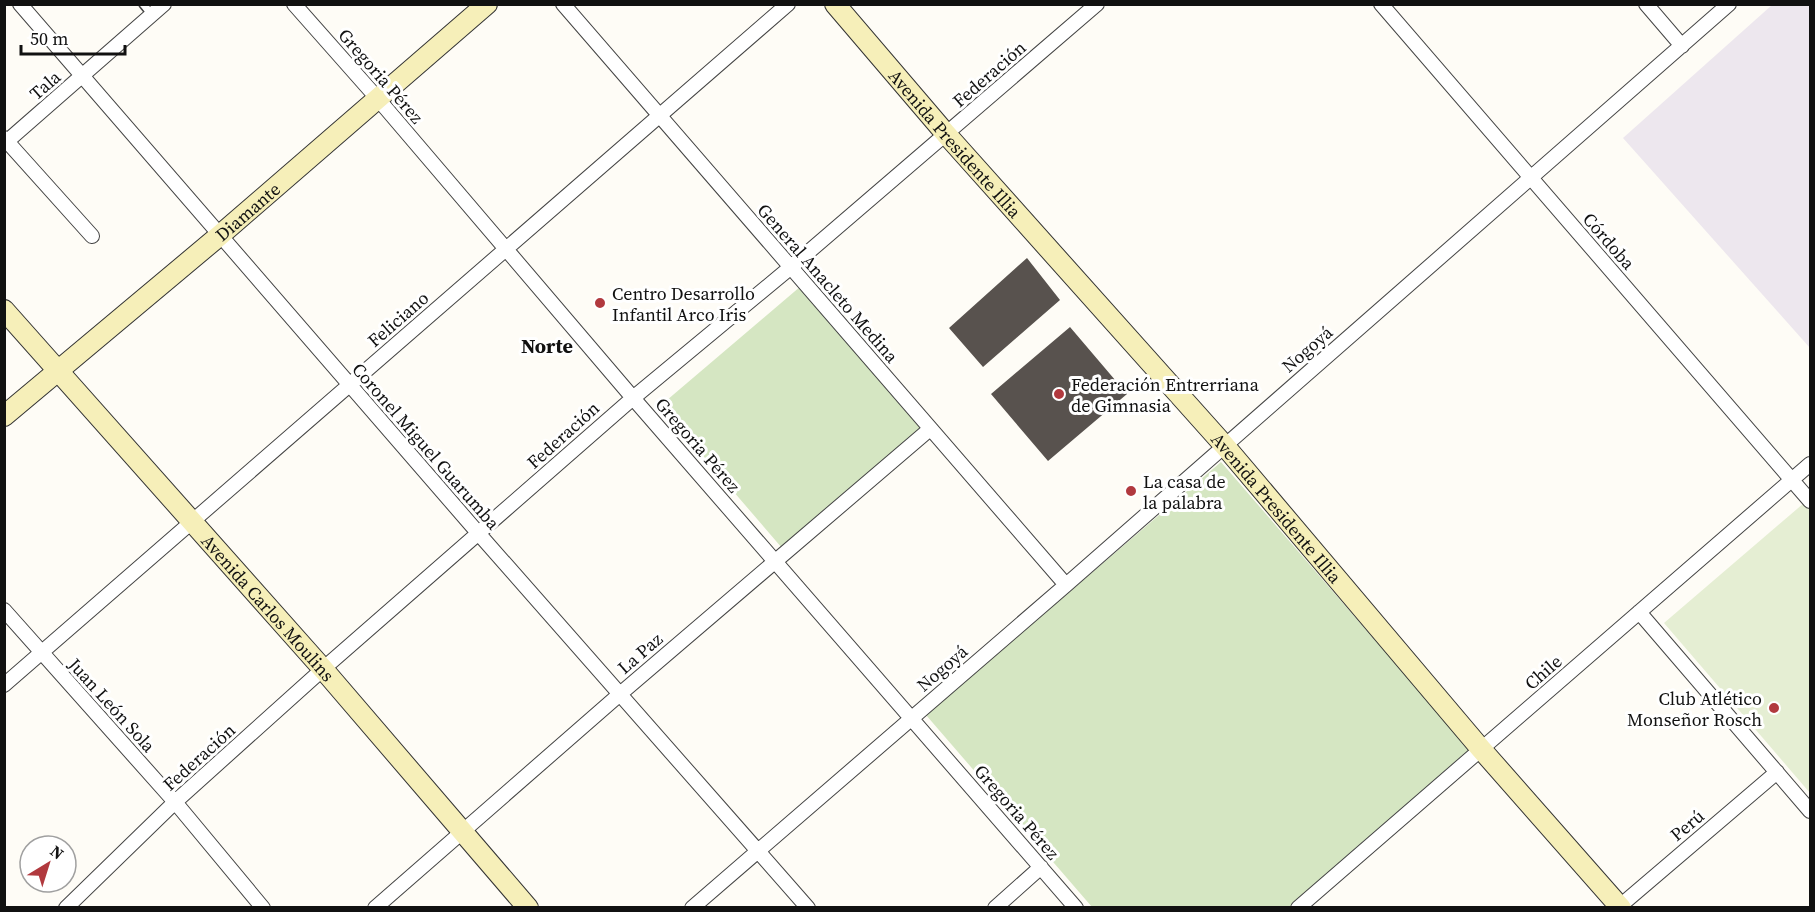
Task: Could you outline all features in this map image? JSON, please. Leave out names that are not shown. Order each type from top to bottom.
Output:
[{"type":"street","name":"Coronel Miguel Guarumba","points":[[20,4],[219,236],[808,908]]},
{"type":"street","name":"Tala","points":[[6,141],[83,76],[148,10],[164,4]]},
{"type":"street","name":"Diamante","points":[[4,416],[219,236],[487,4]]},
{"type":"street","name":"General Anacleto Medina","points":[[563,4],[1066,585]]},
{"type":"street","name":"Feliciano","points":[[4,685],[788,4]]},
{"type":"street","name":"Avenida Presidente Illia","points":[[835,4],[946,134],[1224,445],[1481,748],[1621,907]]},
{"type":"street","name":"Federación","points":[[66,908],[175,802],[323,669],[633,398],[1097,4]]},
{"type":"street","name":"Córdoba","points":[[1381,4],[1810,501]]},
{"type":"street","points":[[1646,4],[1682,46]]},
{"type":"street","name":"Nogoyá","points":[[692,908],[1066,585],[1729,4]]},
{"type":"street","name":"Gregoria Pérez","points":[[300,7],[633,398],[1076,908]]},
{"type":"street","points":[[6,141],[92,236]]},
{"type":"street","name":"Avenida Carlos Moulins","points":[[4,310],[323,669],[462,831],[521,905]]},
{"type":"street","name":"La Paz","points":[[375,908],[620,694],[930,429]]},
{"type":"street","name":"Chile","points":[[1298,908],[1810,464]]},
{"type":"street","name":"Juan León Sola","points":[[4,610],[175,802],[262,908]]},
{"type":"street","points":[[1639,612],[1810,811]]},
{"type":"street","name":"Perú","points":[[1621,907],[1777,772]]},
{"type":"street","points":[[995,908],[1041,867]]},
{"type":"shaded area","points":[[1772,5],[1810,5],[1810,348],[1623,138]]},
{"type":"green space","points":[[801,286],[922,429],[782,548],[660,406]]},
{"type":"green space","points":[[1221,462],[1476,757],[1302,907],[1092,907],[926,715]]},
{"type":"green space","name":"Club Atlético Monseñor Rosch","points":[[1804,503],[1810,510],[1810,793],[1664,623]]},
{"type":"building","points":[[1027,258],[1060,300],[983,367],[949,328]]},
{"type":"building","name":"Federación Entrerriana de Gimnasia","points":[[1070,327],[1127,394],[1048,461],[991,394]]},
{"type":"place","name":"Centro Desarrollo Infantil Arco Iris","points":[[600,303]]},
{"type":"place","name":"Federación Entrerriana de Gimnasia","points":[[1059,394]]},
{"type":"place","name":"La casa de la palabra","points":[[1131,491]]},
{"type":"place","name":"Club Atlético Monseñor Rosch","points":[[1774,708]]},
{"type":"district","name":"Norte","points":[[547,346]]}]
